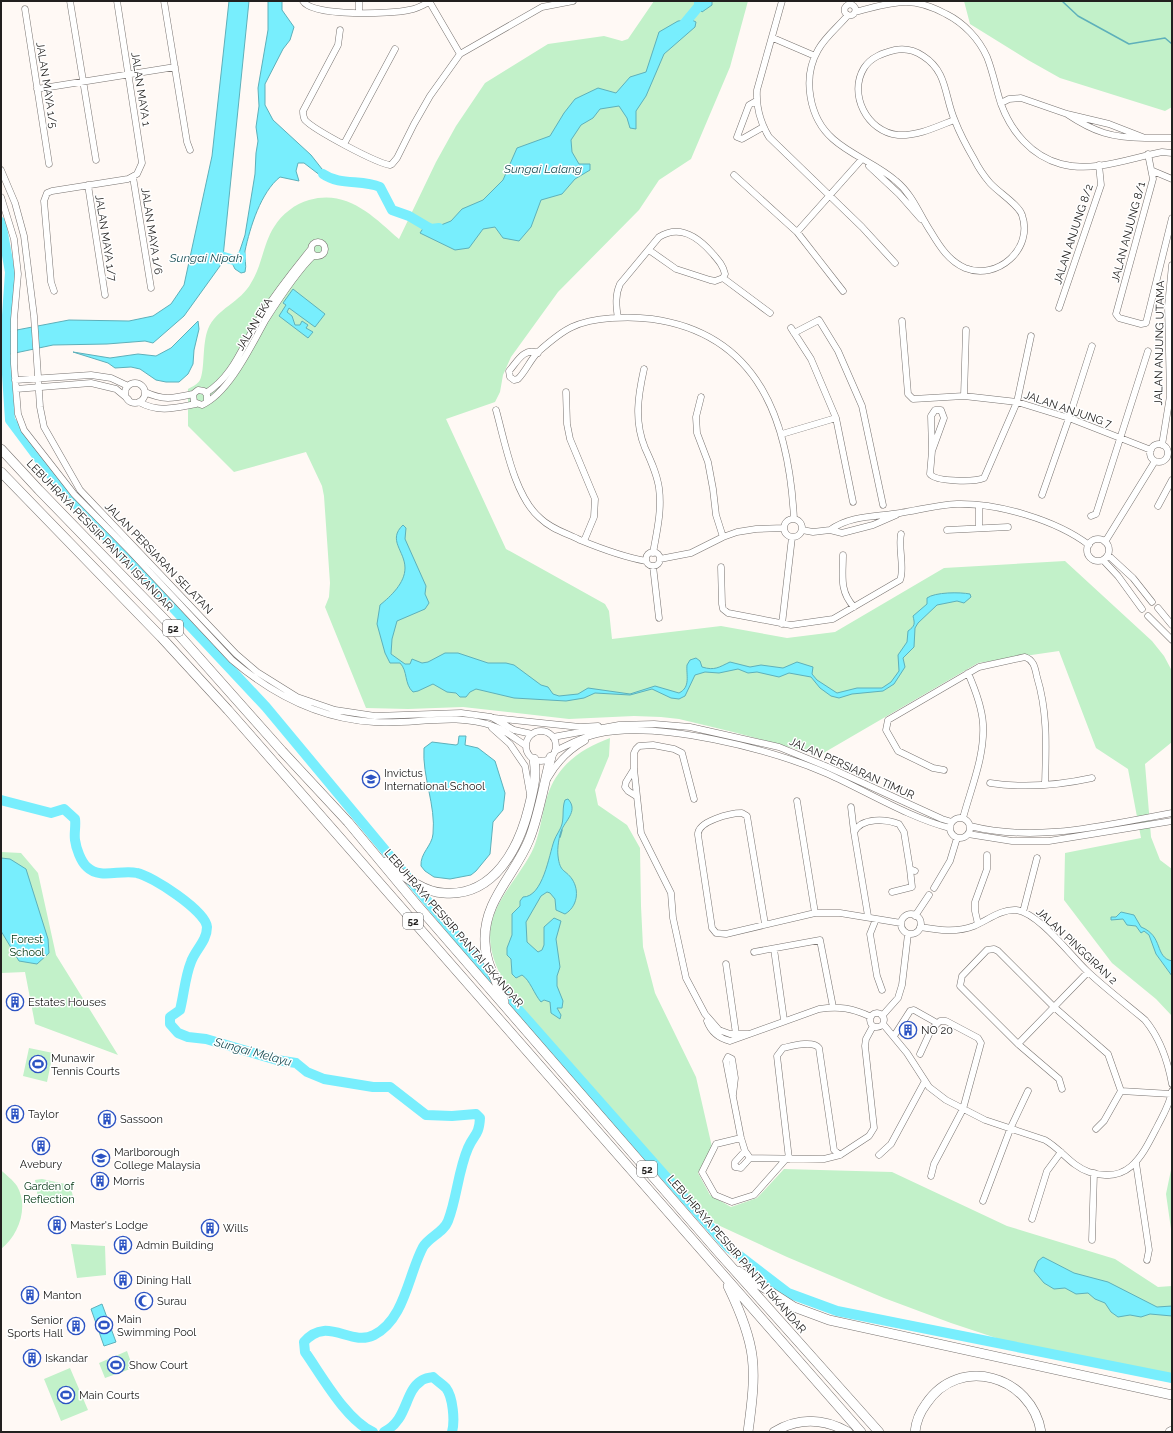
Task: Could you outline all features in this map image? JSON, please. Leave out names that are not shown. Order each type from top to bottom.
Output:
[{"type":"highway","points":[[1,445],[10,459]]},
{"type":"highway","name":"LEBUHRAYA PESISIR PANTAI ISKANDAR","points":[[1,449],[171,626],[374,853],[733,1268],[879,1432]]},
{"type":"highway","name":"52","points":[[1,472],[162,637],[228,710],[861,1432]]},
{"type":"highway","points":[[505,1006],[487,960],[485,943],[486,923],[494,900],[527,846],[533,830],[542,788],[553,754]]},
{"type":"highway","points":[[374,853],[406,878],[428,890],[444,893],[470,891],[491,879],[505,862],[523,831],[536,781],[534,759]]},
{"type":"highway","points":[[733,1268],[750,1277],[794,1307],[829,1320],[1172,1395]]},
{"type":"highway","points":[[724,1276],[742,1315],[752,1347],[754,1380],[748,1432]]},
{"type":"highway","points":[[916,1432],[920,1414],[933,1394],[952,1381],[975,1376],[997,1379],[1017,1390],[1034,1411],[1041,1432]]},
{"type":"highway","points":[[774,1432],[791,1423],[807,1420],[827,1422],[848,1432]]},
{"type":"street","points":[[70,1],[96,160]]},
{"type":"street","name":"JALAN MAYA 1","points":[[117,1],[142,158],[140,169],[133,178]]},
{"type":"street","points":[[164,1],[186,142],[190,150]]},
{"type":"street","points":[[359,1],[359,12]]},
{"type":"street","points":[[340,30],[338,45],[303,114],[305,119],[310,124],[344,144],[386,164],[392,164],[430,96],[460,54],[548,4],[573,1]]},
{"type":"street","points":[[782,1],[773,38],[757,90],[756,101],[763,127],[769,137],[862,227],[895,263]]},
{"type":"street","points":[[304,2],[309,7],[343,13],[408,10],[429,2],[460,54]]},
{"type":"street","points":[[954,120],[912,134],[896,134],[879,127],[865,114],[858,98],[858,88],[862,70],[872,59],[890,51],[909,49],[933,62],[941,73],[954,120],[973,158],[989,182],[1018,208],[1022,215],[1023,235],[1015,254],[999,268],[987,271],[976,271],[954,262],[945,253],[926,225],[913,199],[904,188],[894,179],[833,139],[816,113],[810,84],[810,72],[815,56],[826,40],[848,15],[891,3],[919,2],[952,17],[966,28],[979,42],[987,58],[1001,103],[1012,127],[1029,147],[1039,154],[1060,164],[1074,166],[1099,165],[1148,154],[1172,152]]},
{"type":"street","points":[[848,15],[844,11],[847,3],[853,6],[855,12]]},
{"type":"street","name":"JALAN MAYA 1/5","points":[[25,9],[49,164]]},
{"type":"street","points":[[773,38],[815,56]]},
{"type":"street","points":[[344,144],[396,50]]},
{"type":"street","points":[[37,89],[175,67]]},
{"type":"street","points":[[1001,103],[1009,99],[1021,98],[1067,114],[1110,124],[1145,138]]},
{"type":"street","points":[[756,101],[748,106],[737,137],[742,138],[763,127]]},
{"type":"street","points":[[1067,114],[1101,133],[1116,137],[1172,138]]},
{"type":"street","name":"JALAN ANJUNG 8/1","points":[[1148,154],[1153,171],[1153,178],[1116,314],[1119,318],[1141,324],[1146,322],[1172,218]]},
{"type":"street","points":[[797,232],[862,159]]},
{"type":"street","name":"JALAN ANJUNG 8/2","points":[[1059,308],[1101,185],[1099,165]]},
{"type":"street","name":"JALAN PERSIARAN SELATAN","points":[[1,170],[15,203],[24,236],[34,316],[40,407],[44,427],[51,442],[80,490],[236,654],[257,672],[297,697],[335,710],[356,714],[376,716],[461,713],[490,717],[514,730],[532,734]]},
{"type":"street","points":[[1153,171],[1172,179]]},
{"type":"street","points":[[734,175],[797,232],[843,291]]},
{"type":"street","points":[[54,291],[51,282],[44,201],[45,197],[52,191],[133,178]]},
{"type":"street","name":"JALAN MAYA 1/6","points":[[133,178],[151,288]]},
{"type":"street","name":"JALAN MAYA 1/7","points":[[88,185],[105,294]]},
{"type":"street","name":"JALAN PERSIARAN SELATAN","points":[[1,197],[14,238],[18,274],[14,319],[14,358],[18,414],[24,430],[74,494],[130,551],[232,660],[271,689],[294,702],[333,716],[376,722],[460,720],[488,725],[512,736],[526,746]]},
{"type":"street","points":[[618,318],[617,291],[620,284],[659,237],[664,234],[676,231],[691,234],[704,244],[722,265],[725,274],[723,278]]},
{"type":"street","points":[[649,250],[676,269],[715,281],[723,278]]},
{"type":"street","name":"JALAN EKA","points":[[16,389],[100,384],[116,389],[133,403],[140,402],[150,408],[162,410],[196,404],[202,405],[232,376],[245,358],[266,320],[312,252],[260,317],[234,366],[213,388],[206,393]]},
{"type":"street","name":"JALAN ANJUNG UTAMA","points":[[1162,445],[1170,396],[1170,333],[1168,306],[1172,265]]},
{"type":"street","points":[[723,278],[770,313]]},
{"type":"street","points":[[538,352],[530,351],[523,354],[509,371],[510,377],[514,380],[518,379],[538,352],[571,327],[618,318],[645,318],[683,326],[720,344],[739,359],[759,384],[782,434],[792,487],[794,519]]},
{"type":"street","points":[[853,502],[836,418],[811,359],[793,330],[819,320],[838,351],[862,406],[883,504]]},
{"type":"street","name":"JALAN ANJUNG 7","points":[[902,321],[908,394],[913,399],[964,396],[1017,402],[1069,418],[1151,450]]},
{"type":"street","points":[[964,396],[966,330]]},
{"type":"street","points":[[932,451],[944,418],[941,410],[935,410],[931,416],[932,451],[930,474],[934,478],[976,480],[984,478],[1017,402],[1031,336]]},
{"type":"street","points":[[1042,495],[1092,346]]},
{"type":"street","points":[[1091,516],[1096,514],[1122,438],[1148,351]]},
{"type":"street","points":[[37,363],[45,375],[56,378]]},
{"type":"street","points":[[644,369],[638,397],[638,422],[645,447],[655,471],[661,500],[653,553]]},
{"type":"street","points":[[15,380],[101,376],[128,386]]},
{"type":"street","points":[[128,399],[125,393],[128,386],[133,383],[139,384],[143,387],[145,392],[145,396],[140,402]]},
{"type":"street","points":[[40,407],[44,394],[56,386]]},
{"type":"street","points":[[145,392],[161,399],[167,399],[193,394],[198,390],[206,393],[207,401]]},
{"type":"street","points":[[566,392],[567,424],[570,438],[595,499],[594,517],[584,541]]},
{"type":"street","points":[[193,394],[193,399],[196,404]]},
{"type":"street","points":[[701,397],[696,417],[697,433],[708,462],[716,515],[723,537]]},
{"type":"street","points":[[496,410],[518,485],[531,508],[549,526],[611,553],[646,561],[649,565],[653,566]]},
{"type":"street","points":[[782,434],[836,418]]},
{"type":"street","points":[[41,451],[51,442]]},
{"type":"street","points":[[1156,445],[1162,445],[1167,450],[1170,458],[1162,461],[1156,461],[1151,457],[1151,450],[1156,445]]},
{"type":"street","points":[[1105,542],[1156,461]]},
{"type":"street","points":[[1158,506],[1172,480]]},
{"type":"street","points":[[830,530],[840,524],[871,515],[900,513],[932,506],[958,504],[1011,511],[1058,528],[1089,545]]},
{"type":"street","points":[[979,506],[979,528]]},
{"type":"street","points":[[802,530],[813,532],[830,530],[842,532],[873,525],[900,513]]},
{"type":"street","points":[[794,519],[801,522],[802,530],[798,535],[792,537],[787,534],[784,528],[787,521],[794,519]]},
{"type":"street","points":[[947,530],[1008,527]]},
{"type":"street","points":[[660,559],[691,553],[723,537],[756,529],[784,528]]},
{"type":"street","points":[[721,567],[722,604],[725,611],[791,625],[833,618],[900,580],[902,572],[899,543],[901,534]]},
{"type":"street","points":[[782,624],[792,537]]},
{"type":"street","points":[[1094,540],[1105,542],[1109,548],[1108,555],[1103,560],[1095,561],[1089,556],[1089,545],[1094,540]]},
{"type":"street","points":[[646,561],[648,554],[653,553],[658,554],[660,559]]},
{"type":"street","points":[[843,555],[843,591],[846,598],[854,606]]},
{"type":"street","points":[[1108,555],[1133,578],[1152,602]]},
{"type":"street","points":[[653,566],[657,565],[660,559]]},
{"type":"street","points":[[1103,560],[1118,576],[1142,609]]},
{"type":"street","points":[[653,566],[659,618]]},
{"type":"street","points":[[1158,608],[1172,625]]},
{"type":"street","points":[[1148,616],[1172,640]]},
{"type":"street","points":[[944,770],[933,768],[898,751],[886,730],[890,718],[979,667],[1019,657],[1025,657],[1032,662],[1042,690],[1046,717],[1045,785]]},
{"type":"street","points":[[963,818],[980,755],[983,724],[977,694],[968,674]]},
{"type":"street","points":[[490,717],[580,727],[619,725]]},
{"type":"street","name":"JALAN PERSIARAN TIMUR","points":[[553,737],[619,725],[654,724],[690,727],[779,747],[828,766],[942,819],[952,822]]},
{"type":"street","points":[[488,725],[510,744],[525,766],[531,800]]},
{"type":"street","name":"JALAN PERSIARAN TIMUR","points":[[553,754],[575,741],[596,734],[618,730],[690,735],[777,755],[827,774],[898,807],[950,828]]},
{"type":"street","points":[[543,731],[553,737],[556,744],[553,754],[546,760],[534,759],[530,756],[526,746],[528,739],[532,734],[543,731]]},
{"type":"street","points":[[542,788],[560,760],[574,747],[596,734]]},
{"type":"street","points":[[694,799],[684,757],[679,750],[653,745],[639,746],[634,753],[634,769],[642,838],[671,893],[673,918],[683,972],[705,1014],[711,1030],[721,1039],[730,1041],[784,1020],[819,1009],[833,1007],[860,1011],[871,1017]]},
{"type":"street","points":[[634,769],[626,782],[625,787],[636,796]]},
{"type":"street","points":[[990,783],[1002,785],[1045,785],[1071,783],[1092,778]]},
{"type":"street","points":[[797,801],[815,913]]},
{"type":"street","points":[[851,807],[868,916]]},
{"type":"street","points":[[765,924],[747,816],[742,813],[733,814],[706,823],[700,827],[698,835],[712,928],[718,934],[739,931],[815,913],[840,913],[868,916],[876,919],[901,923]]},
{"type":"street","points":[[970,826],[968,834],[963,838],[957,838],[952,834],[950,828],[952,822],[957,818],[963,818],[970,826],[1012,833],[1049,833],[1071,831],[1172,813]]},
{"type":"street","points":[[854,832],[858,827],[877,820],[899,824],[904,832],[913,870],[912,887],[892,892]]},
{"type":"street","points":[[968,834],[1012,841],[1036,842],[1071,838],[1172,821]]},
{"type":"street","points":[[934,888],[950,861],[957,838]]},
{"type":"street","points":[[978,924],[975,911],[975,902],[987,869],[987,855]]},
{"type":"street","points":[[1023,912],[1037,858]]},
{"type":"street","points":[[915,916],[929,895]]},
{"type":"street","name":"JALAN PINGGIRAN 2","points":[[920,927],[942,931],[958,930],[978,924],[1007,911],[1023,912],[1040,923],[1088,972],[1145,1020],[1152,1028],[1158,1041],[1172,1084]]},
{"type":"street","points":[[901,923],[906,916],[915,916]]},
{"type":"street","points":[[908,934],[915,933],[920,927],[920,922],[915,916]]},
{"type":"street","points":[[876,919],[870,934],[877,976],[882,990]]},
{"type":"street","points":[[901,923],[902,928],[908,934]]},
{"type":"street","points":[[908,934],[902,985],[898,998],[882,1016],[883,1024],[907,1053],[929,1087],[946,1100],[984,1120],[1011,1127],[1045,1140],[1061,1152],[1072,1163],[1094,1173],[1116,1173],[1128,1169],[1136,1163],[1142,1155],[1166,1108],[1172,1091]]},
{"type":"street","points":[[754,952],[774,949],[778,946],[820,940],[833,1007]]},
{"type":"street","points":[[774,949],[784,1020]]},
{"type":"street","points":[[1062,1089],[1059,1080],[1018,1044],[961,989],[960,979],[987,950],[996,950],[1054,1007],[1108,1054],[1121,1091],[1104,1121],[1096,1129]]},
{"type":"street","points":[[726,964],[736,1034]]},
{"type":"street","points":[[1018,1044],[1088,972]]},
{"type":"street","points":[[894,1036],[910,1011],[914,1010],[937,1023],[946,1022],[978,1038],[981,1043],[963,1109],[934,1164],[931,1176]]},
{"type":"street","points":[[705,1014],[719,1030],[736,1034],[748,1034]]},
{"type":"street","points":[[871,1017],[876,1014],[882,1016]]},
{"type":"street","points":[[871,1017],[870,1021],[873,1026]]},
{"type":"street","points":[[920,1054],[931,1030],[937,1023]]},
{"type":"street","points":[[873,1026],[878,1027],[883,1024]]},
{"type":"street","points":[[745,1151],[735,1162],[735,1167],[741,1168],[752,1159],[824,1160],[840,1155],[869,1136],[874,1128],[865,1046],[866,1039],[873,1026]]},
{"type":"street","points":[[741,1138],[716,1144],[702,1172],[715,1195],[732,1202],[754,1195],[788,1159],[777,1056],[783,1048],[811,1044],[817,1045],[820,1052],[834,1150],[840,1155]]},
{"type":"street","points":[[733,1095],[735,1078],[732,1059],[728,1057],[726,1062],[741,1138],[745,1151],[752,1159]]},
{"type":"street","points":[[880,1155],[891,1144],[925,1081]]},
{"type":"street","points":[[983,1201],[1011,1127],[1028,1091]]},
{"type":"street","points":[[1121,1091],[1172,1094]]},
{"type":"street","points":[[1032,1219],[1047,1171],[1061,1152]]},
{"type":"street","points":[[1136,1163],[1149,1250],[1147,1260]]},
{"type":"street","points":[[1092,1240],[1094,1173]]},
{"type":"green space","points":[[654,1],[748,1],[730,67],[691,159],[659,180],[639,210],[558,292],[511,357],[503,375],[500,392],[495,402],[446,419],[506,549],[605,604],[609,611],[612,639],[721,626],[787,638],[835,632],[944,568],[1065,561],[1152,641],[1164,656],[1172,671],[1172,742],[1145,764],[1151,837],[1160,860],[1172,869],[1172,1016],[1156,999],[1112,963],[1064,900],[1065,853],[1141,838],[1128,769],[1096,748],[1059,651],[978,663],[820,755],[679,719],[661,717],[634,716],[569,719],[463,707],[408,709],[366,708],[325,607],[329,597],[330,583],[324,496],[322,486],[306,452],[234,472],[188,426],[188,389],[198,383],[202,376],[205,342],[208,329],[222,311],[247,290],[258,269],[270,234],[277,222],[285,214],[299,204],[309,200],[335,198],[347,201],[369,214],[399,239],[436,162],[456,126],[485,83],[548,44],[604,36],[622,41],[628,39]]},
{"type":"green space","points":[[964,1],[1172,1],[1172,107],[1165,111],[1060,78],[970,24]]},
{"type":"green space","points":[[610,738],[609,756],[595,790],[598,805],[627,825],[640,848],[643,947],[655,993],[696,1077],[712,1147],[698,1173],[710,1195],[731,1207],[757,1198],[784,1169],[892,1172],[1007,1226],[1115,1259],[1158,1287],[1172,1286],[1172,1374],[1103,1364],[1029,1349],[951,1323],[884,1298],[787,1257],[718,1225],[705,1217],[685,1196],[516,1000],[498,970],[492,953],[490,936],[491,924],[495,912],[500,901],[522,869],[534,847],[546,800],[553,782],[564,767],[576,756],[595,744]]},
{"type":"green space","name":"Forest School","points":[[1,852],[21,853],[38,873],[56,955],[118,1055],[35,1024],[25,972],[1,973]]},
{"type":"green space","name":"Munawir Tennis Courts","points":[[29,1048],[53,1053],[47,1082],[23,1076]]},
{"type":"green space","points":[[1172,1165],[1172,1236],[1166,1194]]},
{"type":"green space","points":[[1,1170],[17,1186],[22,1203],[22,1211],[13,1236],[1,1249]]},
{"type":"green space","name":"Garden of Reflection","points":[[42,1179],[70,1185],[75,1204],[39,1204],[35,1180]]},
{"type":"green space","points":[[71,1244],[105,1246],[106,1275],[77,1278]]},
{"type":"green space","name":"Show Court","points":[[127,1351],[133,1368],[105,1378],[99,1363]]},
{"type":"green space","name":"Main Courts","points":[[70,1368],[88,1410],[61,1421],[44,1379]]},
{"type":"water","name":"Sungai Nipah","points":[[229,1],[249,1],[223,257],[220,266],[184,316],[153,343],[145,341],[107,344],[53,345],[1,356],[1,333],[69,320],[129,321],[153,316],[171,304],[184,285],[212,156]]},
{"type":"water","points":[[268,1],[282,1],[282,10],[294,27],[290,40],[283,49],[265,84],[265,105],[273,120],[311,155],[322,169],[335,179],[325,179],[304,163],[298,163],[296,171],[299,181],[280,177],[273,184],[262,201],[253,221],[245,251],[245,272],[241,273],[235,269],[232,263],[234,257],[238,256],[245,235],[255,174],[258,141],[256,127],[259,106],[258,88],[268,30]]},
{"type":"water","points":[[694,1],[712,1],[712,5],[702,12]]},
{"type":"water","name":"Sungai Lalang","points":[[692,20],[696,22],[695,27],[664,54],[646,96],[636,111],[636,129],[630,128],[627,118],[619,106],[600,109],[593,118],[581,125],[571,140],[572,152],[579,164],[590,164],[590,170],[575,179],[562,194],[541,200],[531,227],[519,241],[503,238],[495,227],[483,229],[469,248],[455,250],[420,233],[424,227],[436,227],[451,221],[462,209],[483,200],[503,180],[517,148],[550,136],[564,113],[575,99],[598,88],[616,93],[630,77],[646,72],[659,32],[678,21]]},
{"type":"water","points":[[293,289],[325,314],[315,327],[289,308],[287,312],[292,316],[295,325],[300,325],[302,321],[308,325],[306,328],[313,332],[308,338],[279,316],[286,305],[283,303]]},
{"type":"water","points":[[198,321],[199,329],[194,350],[193,364],[188,374],[179,382],[156,380],[140,369],[131,367],[115,368],[108,363],[73,352],[110,358],[138,354],[156,356],[171,348]]},
{"type":"water","points":[[403,525],[406,528],[405,539],[426,586],[425,594],[429,603],[425,609],[397,621],[392,639],[391,654],[405,664],[410,664],[412,659],[422,663],[428,662],[445,653],[458,653],[488,663],[506,663],[514,665],[541,685],[548,687],[553,694],[559,696],[578,694],[588,688],[630,694],[655,686],[679,693],[687,684],[687,665],[690,660],[696,658],[700,661],[702,667],[710,669],[717,668],[730,662],[750,667],[761,665],[783,668],[797,662],[813,667],[812,674],[817,680],[837,693],[857,688],[882,688],[891,682],[899,671],[898,655],[907,642],[908,631],[914,625],[913,616],[927,604],[927,598],[941,594],[954,593],[970,594],[971,597],[964,603],[957,601],[937,605],[918,623],[915,628],[914,647],[903,658],[905,667],[894,684],[883,691],[852,694],[839,698],[831,696],[820,688],[811,677],[789,673],[779,677],[757,672],[748,673],[738,669],[719,673],[705,672],[695,675],[685,696],[679,699],[671,698],[652,689],[630,695],[595,693],[584,698],[566,701],[514,698],[476,689],[470,692],[466,697],[460,697],[456,693],[447,692],[433,684],[413,692],[408,685],[404,670],[400,663],[390,663],[385,653],[377,624],[380,605],[397,589],[403,579],[405,568],[398,546],[397,536],[398,530]]},
{"type":"water","points":[[459,736],[466,736],[465,745],[478,748],[495,761],[505,793],[503,810],[493,822],[490,854],[471,875],[450,879],[434,877],[425,871],[421,866],[422,857],[431,842],[433,834],[433,812],[425,770],[424,748],[432,742],[456,745],[458,744]]},
{"type":"water","points":[[568,799],[571,803],[572,811],[561,832],[558,842],[558,853],[561,868],[572,879],[576,889],[575,903],[565,914],[556,910],[555,899],[550,893],[547,892],[541,896],[526,922],[527,942],[538,952],[542,950],[544,945],[544,927],[554,918],[561,921],[556,939],[560,967],[557,976],[557,986],[563,1001],[562,1008],[557,1008],[561,1015],[560,1019],[551,1013],[550,1002],[544,1000],[541,1002],[525,977],[522,975],[516,978],[512,974],[511,959],[507,955],[507,948],[512,935],[512,914],[520,906],[520,901],[523,897],[530,895],[536,890],[540,883],[554,841],[563,821],[565,800]]},
{"type":"water","points":[[1,858],[10,859],[26,869],[48,939],[49,953],[37,964],[19,961],[1,931]]},
{"type":"water","points":[[1121,912],[1134,915],[1141,927],[1153,936],[1160,951],[1166,959],[1172,961],[1172,976],[1156,954],[1149,935],[1144,931],[1141,933],[1136,926],[1127,925],[1123,919],[1111,920],[1111,917],[1116,917]]},
{"type":"water","points":[[1043,1257],[1074,1273],[1108,1282],[1157,1307],[1172,1306],[1172,1316],[1150,1314],[1141,1317],[1130,1315],[1118,1317],[1111,1312],[1105,1303],[1095,1299],[1088,1293],[1076,1294],[1065,1288],[1054,1289],[1044,1283],[1034,1271],[1038,1261]]},
{"type":"water","name":"Main Swimming Pool","points":[[102,1304],[116,1342],[104,1346],[91,1309]]},
{"type":"waterway","points":[[679,30],[699,6],[699,1]]},
{"type":"waterway","name":"Sungai Lalang","points":[[1062,1],[1078,16],[1129,44],[1165,38],[1172,44]]},
{"type":"waterway","points":[[323,174],[337,180],[366,183],[380,187],[392,210],[409,216],[431,229],[439,228]]},
{"type":"waterway","points":[[1,222],[10,272],[5,344],[10,420],[60,487],[266,707],[509,999],[728,1247],[788,1293],[837,1311],[1172,1378]]},
{"type":"waterway","points":[[211,253],[240,262],[241,256]]},
{"type":"waterway","name":"Sungai Melayu","points":[[1,800],[51,813],[64,809],[75,819],[76,847],[85,865],[92,871],[104,874],[137,873],[154,880],[165,887],[198,912],[207,927],[205,937],[189,968],[180,1010],[170,1017],[170,1024],[178,1033],[188,1037],[206,1039],[277,1060],[296,1063],[307,1072],[324,1079],[373,1087],[390,1087],[426,1115],[452,1116],[476,1114],[480,1118],[477,1132],[470,1143],[465,1157],[448,1221],[446,1225],[423,1247],[399,1308],[393,1318],[384,1328],[374,1335],[365,1338],[330,1331],[321,1331],[313,1334],[304,1342],[305,1352],[344,1408],[353,1418],[373,1432]]},
{"type":"waterway","points":[[560,837],[562,830]]},
{"type":"waterway","name":"Sungai Melayu","points":[[384,1432],[398,1421],[411,1392],[416,1386],[424,1379],[433,1377],[446,1388],[450,1397],[453,1416],[452,1432]]},
{"type":"place","name":"Invictus International School","points":[[371,779]]},
{"type":"place","name":"Estates Houses","points":[[15,1002]]},
{"type":"place","name":"NO 20","points":[[908,1030]]},
{"type":"place","name":"Munawir Tennis Courts","points":[[38,1064]]},
{"type":"place","name":"Taylor","points":[[15,1114]]},
{"type":"place","name":"Sassoon","points":[[107,1119]]},
{"type":"place","name":"Avebury","points":[[41,1146]]},
{"type":"place","name":"Marlborough College Malaysia","points":[[101,1158]]},
{"type":"place","name":"Morris","points":[[100,1181]]},
{"type":"place","name":"Master's Lodge","points":[[57,1225]]},
{"type":"place","name":"Wills","points":[[210,1228]]},
{"type":"place","name":"Admin Building","points":[[123,1245]]},
{"type":"place","name":"Dining Hall","points":[[123,1280]]},
{"type":"place","name":"Manton","points":[[30,1295]]},
{"type":"place","name":"Surau","points":[[144,1301]]},
{"type":"place","name":"Main Swimming Pool","points":[[104,1325]]},
{"type":"place","name":"Senior Sports Hall","points":[[76,1326]]},
{"type":"place","name":"Iskandar","points":[[32,1358]]},
{"type":"place","name":"Show Court","points":[[116,1365]]},
{"type":"place","name":"Main Courts","points":[[66,1395]]}]
